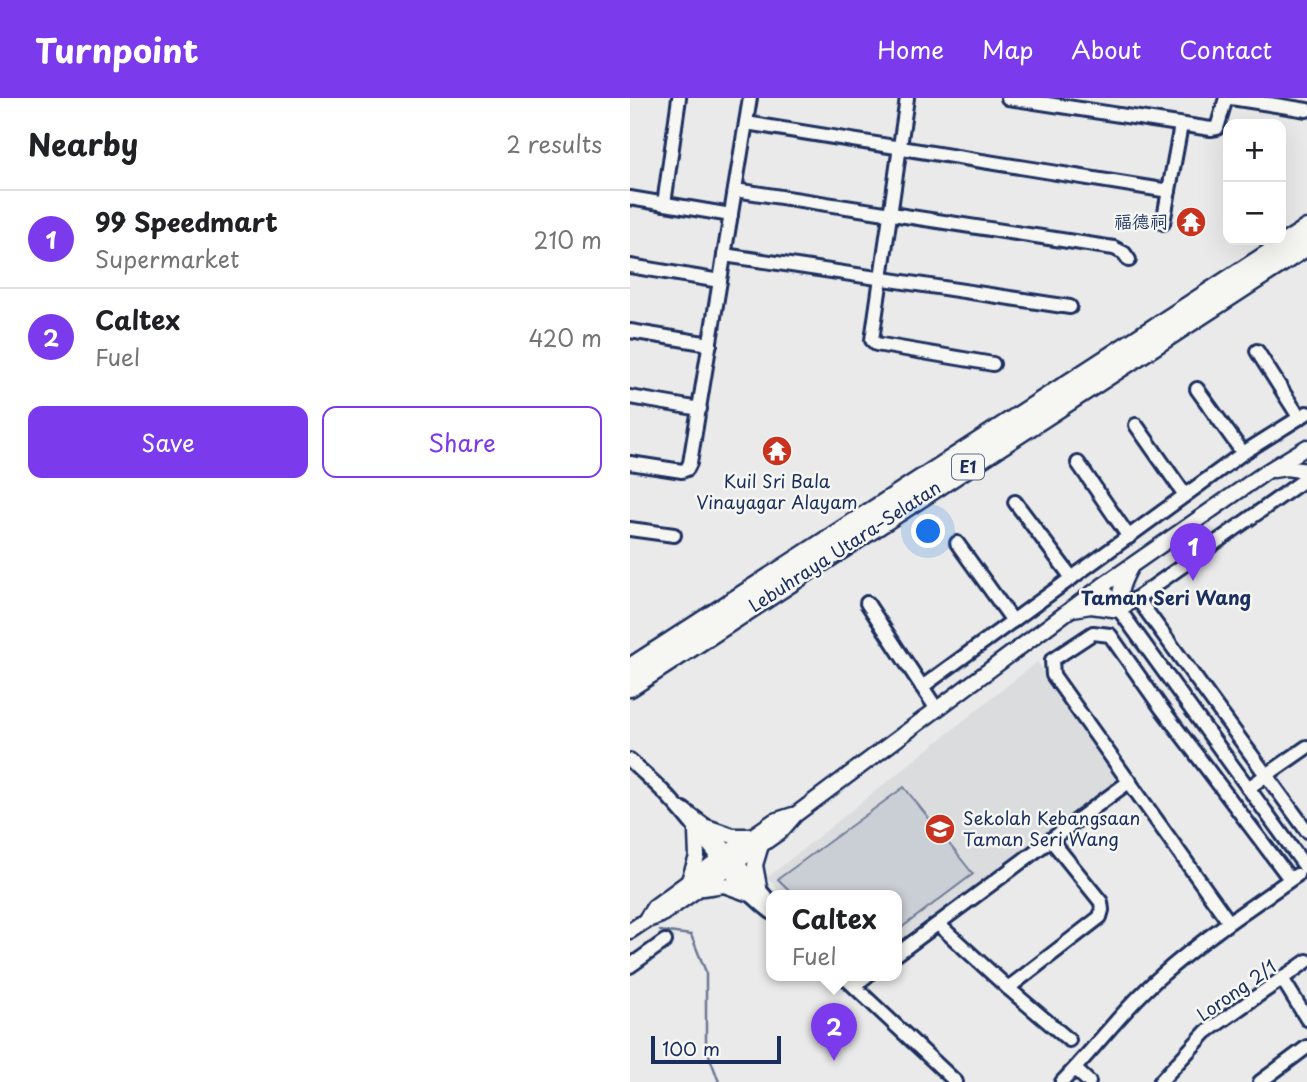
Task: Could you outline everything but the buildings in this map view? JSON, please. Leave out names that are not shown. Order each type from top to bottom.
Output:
[{"type":"highway","name":"Lebuhraya Utara–Selatan","points":[[630,668],[1307,229]]},
{"type":"highway","name":"Lebuhraya Utara–Selatan","points":[[630,687],[1307,246]]},
{"type":"main road","points":[[630,931],[645,920],[654,907],[692,886],[757,841],[781,831],[795,815],[1102,586],[1266,472],[1303,452]]},
{"type":"main road","points":[[1266,472],[1286,468],[1307,469]]},
{"type":"main road","points":[[1072,609],[1099,606],[1120,610],[1118,597],[1121,585],[1132,565]]},
{"type":"main road","points":[[692,886],[701,829],[757,841]]},
{"type":"main road","points":[[692,886],[724,885],[755,891],[757,841]]},
{"type":"street","points":[[664,204],[679,98]]},
{"type":"street","points":[[630,463],[682,471],[687,469],[690,463],[750,98]]},
{"type":"street","points":[[907,98],[872,340],[876,344],[993,364]]},
{"type":"street","points":[[1008,98],[1181,125],[1217,128],[1228,98],[1307,110]]},
{"type":"street","points":[[746,123],[1169,191]]},
{"type":"street","points":[[1163,223],[1181,125]]},
{"type":"street","points":[[735,190],[1114,248],[1124,253],[1129,260]]},
{"type":"street","points":[[630,198],[731,215]]},
{"type":"street","points":[[724,255],[1070,307]]},
{"type":"street","points":[[630,266],[720,281]]},
{"type":"street","points":[[630,331],[710,344]]},
{"type":"street","points":[[922,687],[1243,453],[1303,415],[1257,351]]},
{"type":"street","points":[[1197,389],[1243,453]]},
{"type":"street","points":[[630,397],[699,409]]},
{"type":"street","points":[[1136,425],[1185,495]]},
{"type":"street","points":[[1303,452],[1307,469]]},
{"type":"street","points":[[1078,463],[1129,537]]},
{"type":"street","points":[[1120,610],[1307,478]]},
{"type":"street","points":[[1015,502],[1072,578]]},
{"type":"street","points":[[630,529],[674,535]]},
{"type":"street","points":[[957,543],[1013,621]]},
{"type":"street","points":[[1062,1082],[1161,975],[1229,922],[1307,868],[1102,586]]},
{"type":"street","points":[[1137,598],[1307,831]]},
{"type":"street","points":[[867,603],[936,708]]},
{"type":"street","points":[[1229,922],[1052,675],[1052,660],[1093,632],[1110,635],[1290,879]]},
{"type":"street","points":[[1248,788],[1307,747]]},
{"type":"street","points":[[630,760],[701,829],[766,905]]},
{"type":"street","points":[[902,950],[1130,781]]},
{"type":"street","points":[[1007,988],[1100,917],[1101,902],[1051,840]]},
{"type":"street","points":[[755,891],[766,899]]},
{"type":"street","points":[[938,923],[1007,988],[1069,1040]]},
{"type":"street","points":[[630,965],[665,941]]},
{"type":"street","name":"Lorong 2/1","points":[[1160,1082],[1206,1032],[1307,961]]},
{"type":"street","points":[[1283,980],[1307,1019]]},
{"type":"street","points":[[849,981],[956,1082]]},
{"type":"street","points":[[854,986],[860,981]]},
{"type":"street","points":[[1260,1082],[1307,1047]]},
{"type":"street","points":[[1075,1069],[1089,1082]]},
{"type":"shaded area","name":"Sekolah Kebangsaan Taman Seri Wang","points":[[1037,662],[1119,780],[902,938],[902,890],[778,890],[767,878]]},
{"type":"shaded area","points":[[904,787],[973,874],[902,927],[902,890],[789,890],[778,879]]},
{"type":"waterway","points":[[660,931],[691,935],[706,972],[706,1047],[719,1082]]},
{"type":"place","name":"福德祠","points":[[1191,222]]},
{"type":"place","name":"Kuil Sri Bala Vinayagar Alayam","points":[[777,451]]},
{"type":"place","name":"99 Speedmart","points":[[1193,581]]},
{"type":"place","name":"Sekolah Kebangsaan Taman Seri Wang","points":[[940,829]]},
{"type":"place","name":"Caltex","points":[[834,1061]]},
{"type":"district","name":"Taman Seri Wang","points":[[1166,598]]}]
